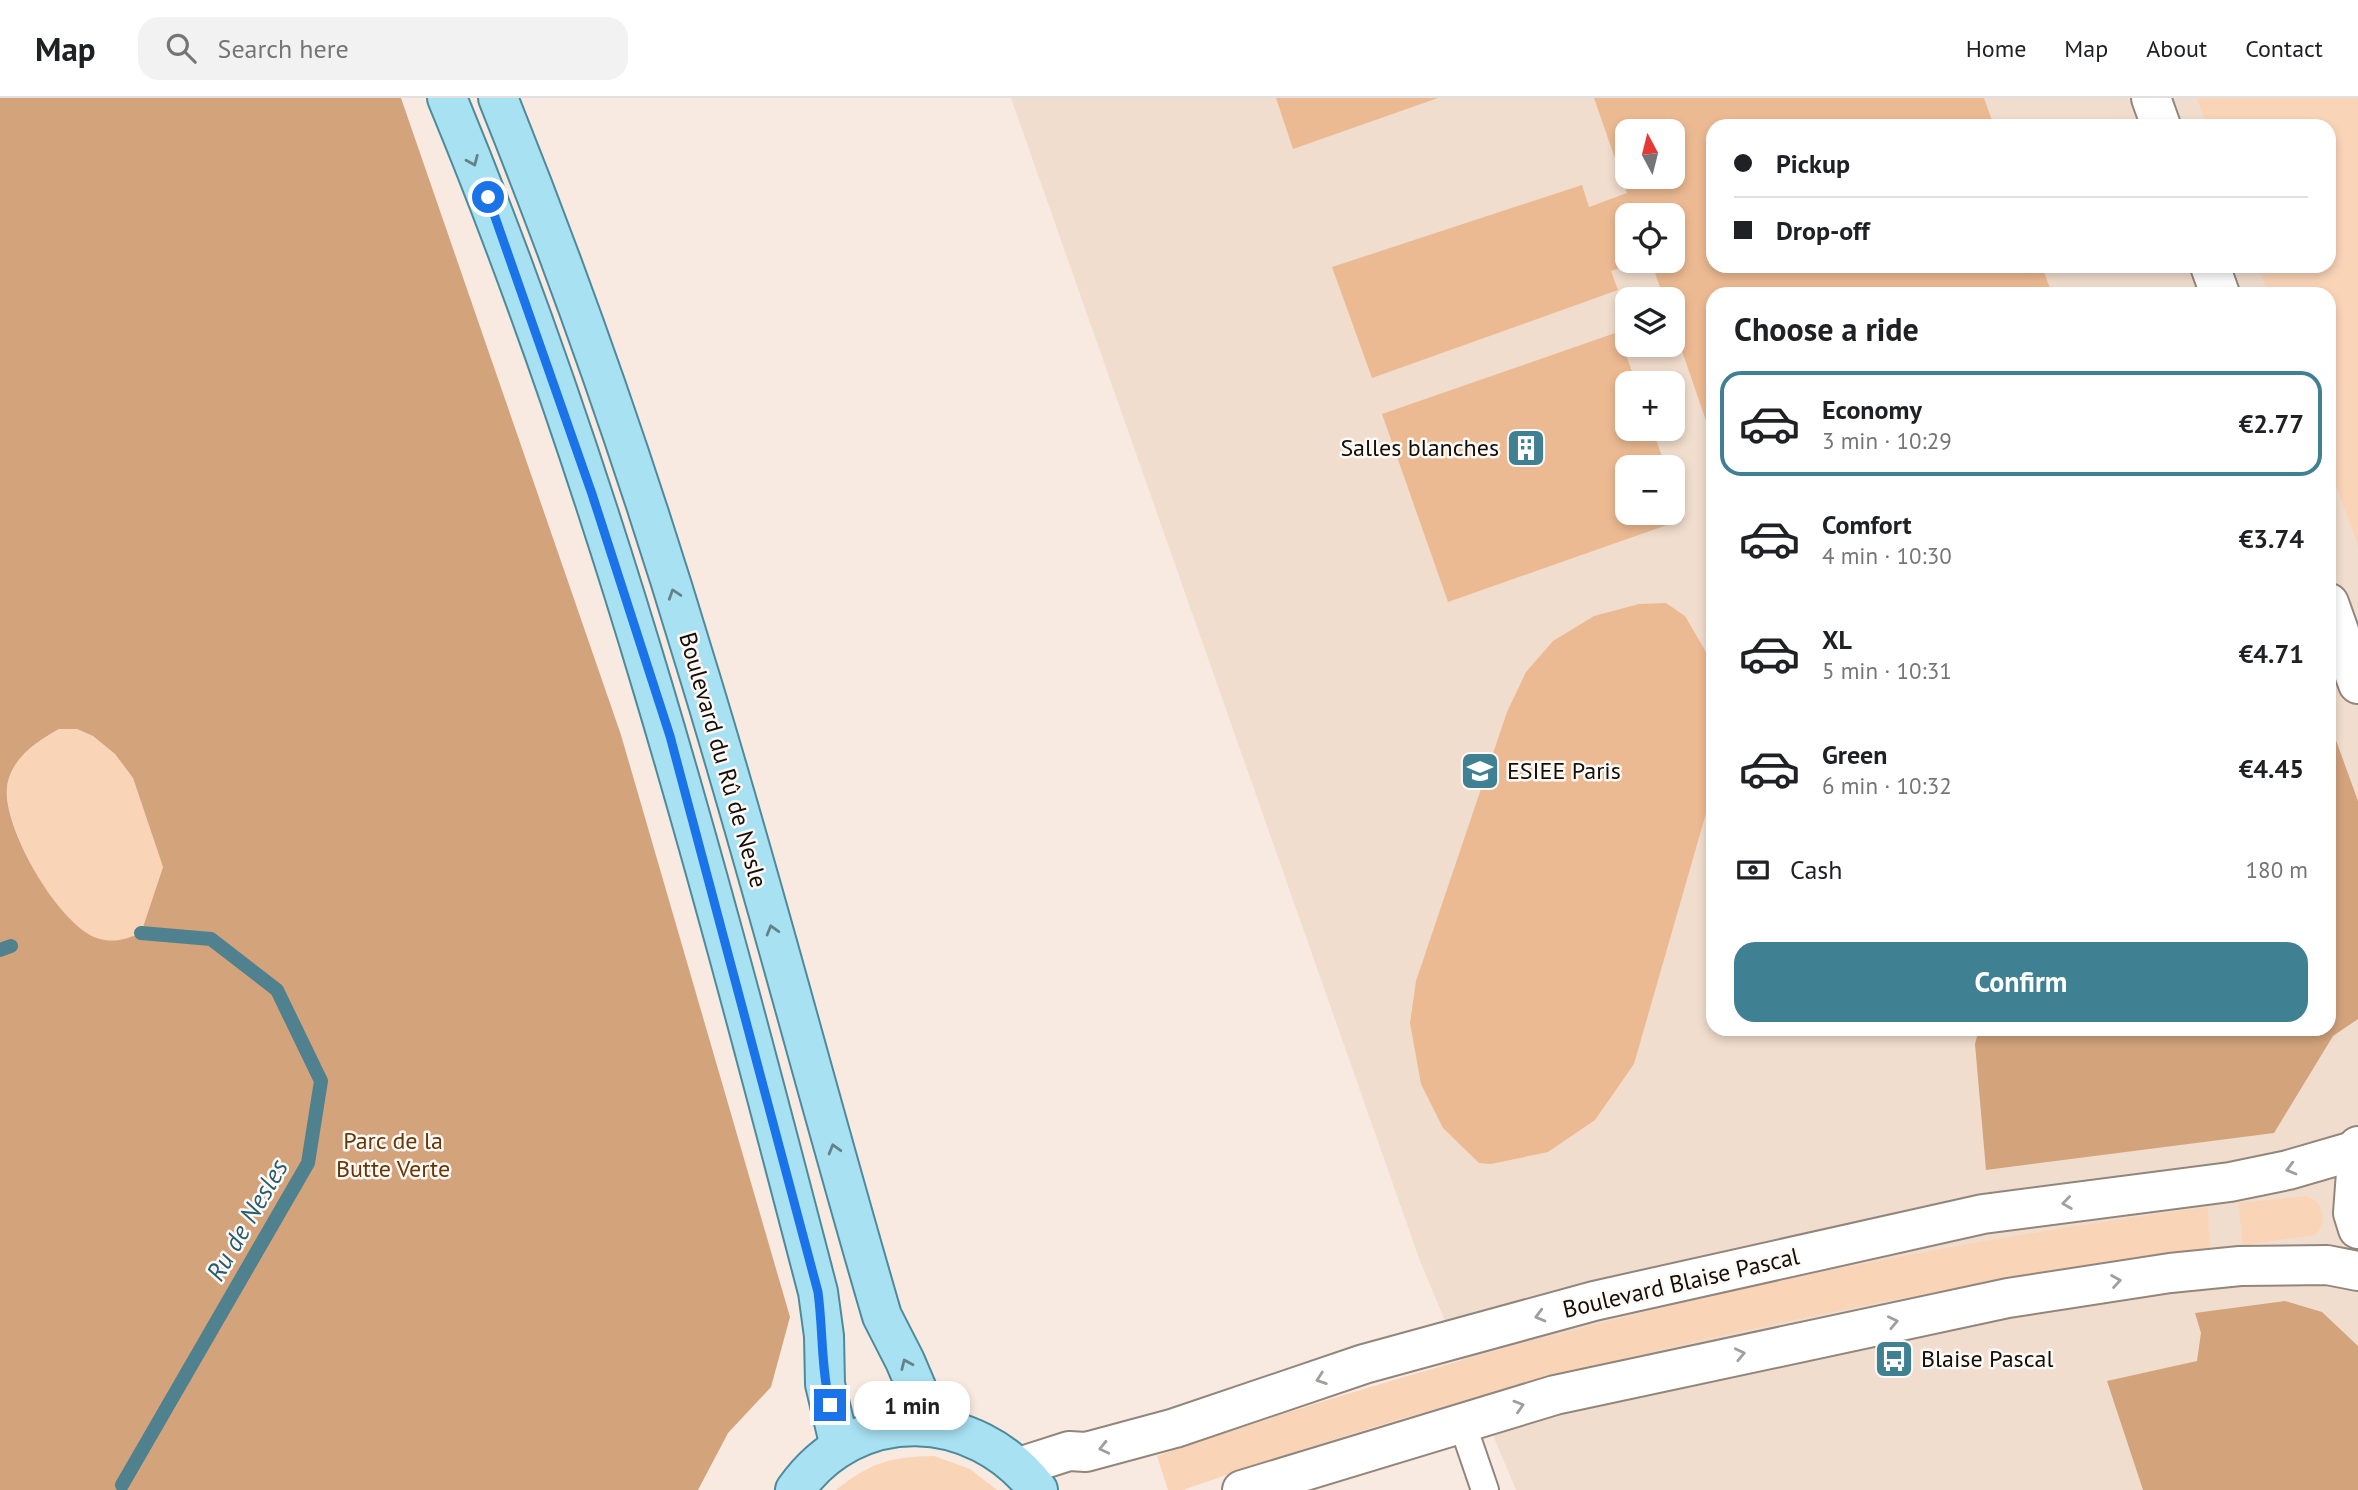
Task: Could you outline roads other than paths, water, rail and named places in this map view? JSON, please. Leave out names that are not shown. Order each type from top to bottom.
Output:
[{"type":"main road","points":[[447,98],[488,197],[670,736],[818,1292],[824,1336],[825,1384],[840,1447]]},
{"type":"main road","name":"Boulevard du Rû de Nesle","points":[[498,98],[633,470],[696,662],[882,1316],[905,1361],[933,1427]]},
{"type":"main road","points":[[795,1490],[814,1467],[840,1447],[887,1429],[933,1427],[974,1438],[1028,1479]]},
{"type":"street","points":[[2151,98],[2158,119]]},
{"type":"street","points":[[2336,623],[2358,684]]},
{"type":"street","points":[[2357,1148],[2353,1213],[2358,1229]]},
{"type":"street","name":"Boulevard Blaise Pascal","points":[[1028,1479],[1069,1451],[1086,1452],[1175,1428],[1364,1364],[1594,1301],[1983,1214],[2230,1182],[2288,1170],[2357,1148]]},
{"type":"street","points":[[1242,1490],[1555,1395],[2008,1298],[2170,1273],[2240,1266],[2327,1265],[2358,1271]]},
{"type":"street","points":[[1295,1490],[1401,1441]]},
{"type":"lane","points":[[1462,1423],[1485,1490]]},
{"type":"waterway","name":"Ru de Nesles","points":[[122,1485],[308,1163],[321,1081],[277,990],[211,939],[141,933]]},
{"type":"waterway","name":"Ru de Nesles","points":[[0,950],[11,946]]},
{"type":"place","name":"Salles blanches","points":[[1526,448]]},
{"type":"place","name":"ESIEE Paris","points":[[1480,771]]},
{"type":"place","name":"Blaise Pascal","points":[[1894,1359]]},
{"type":"park label","name":"Parc de la Butte Verte","points":[[393,1155]]}]
